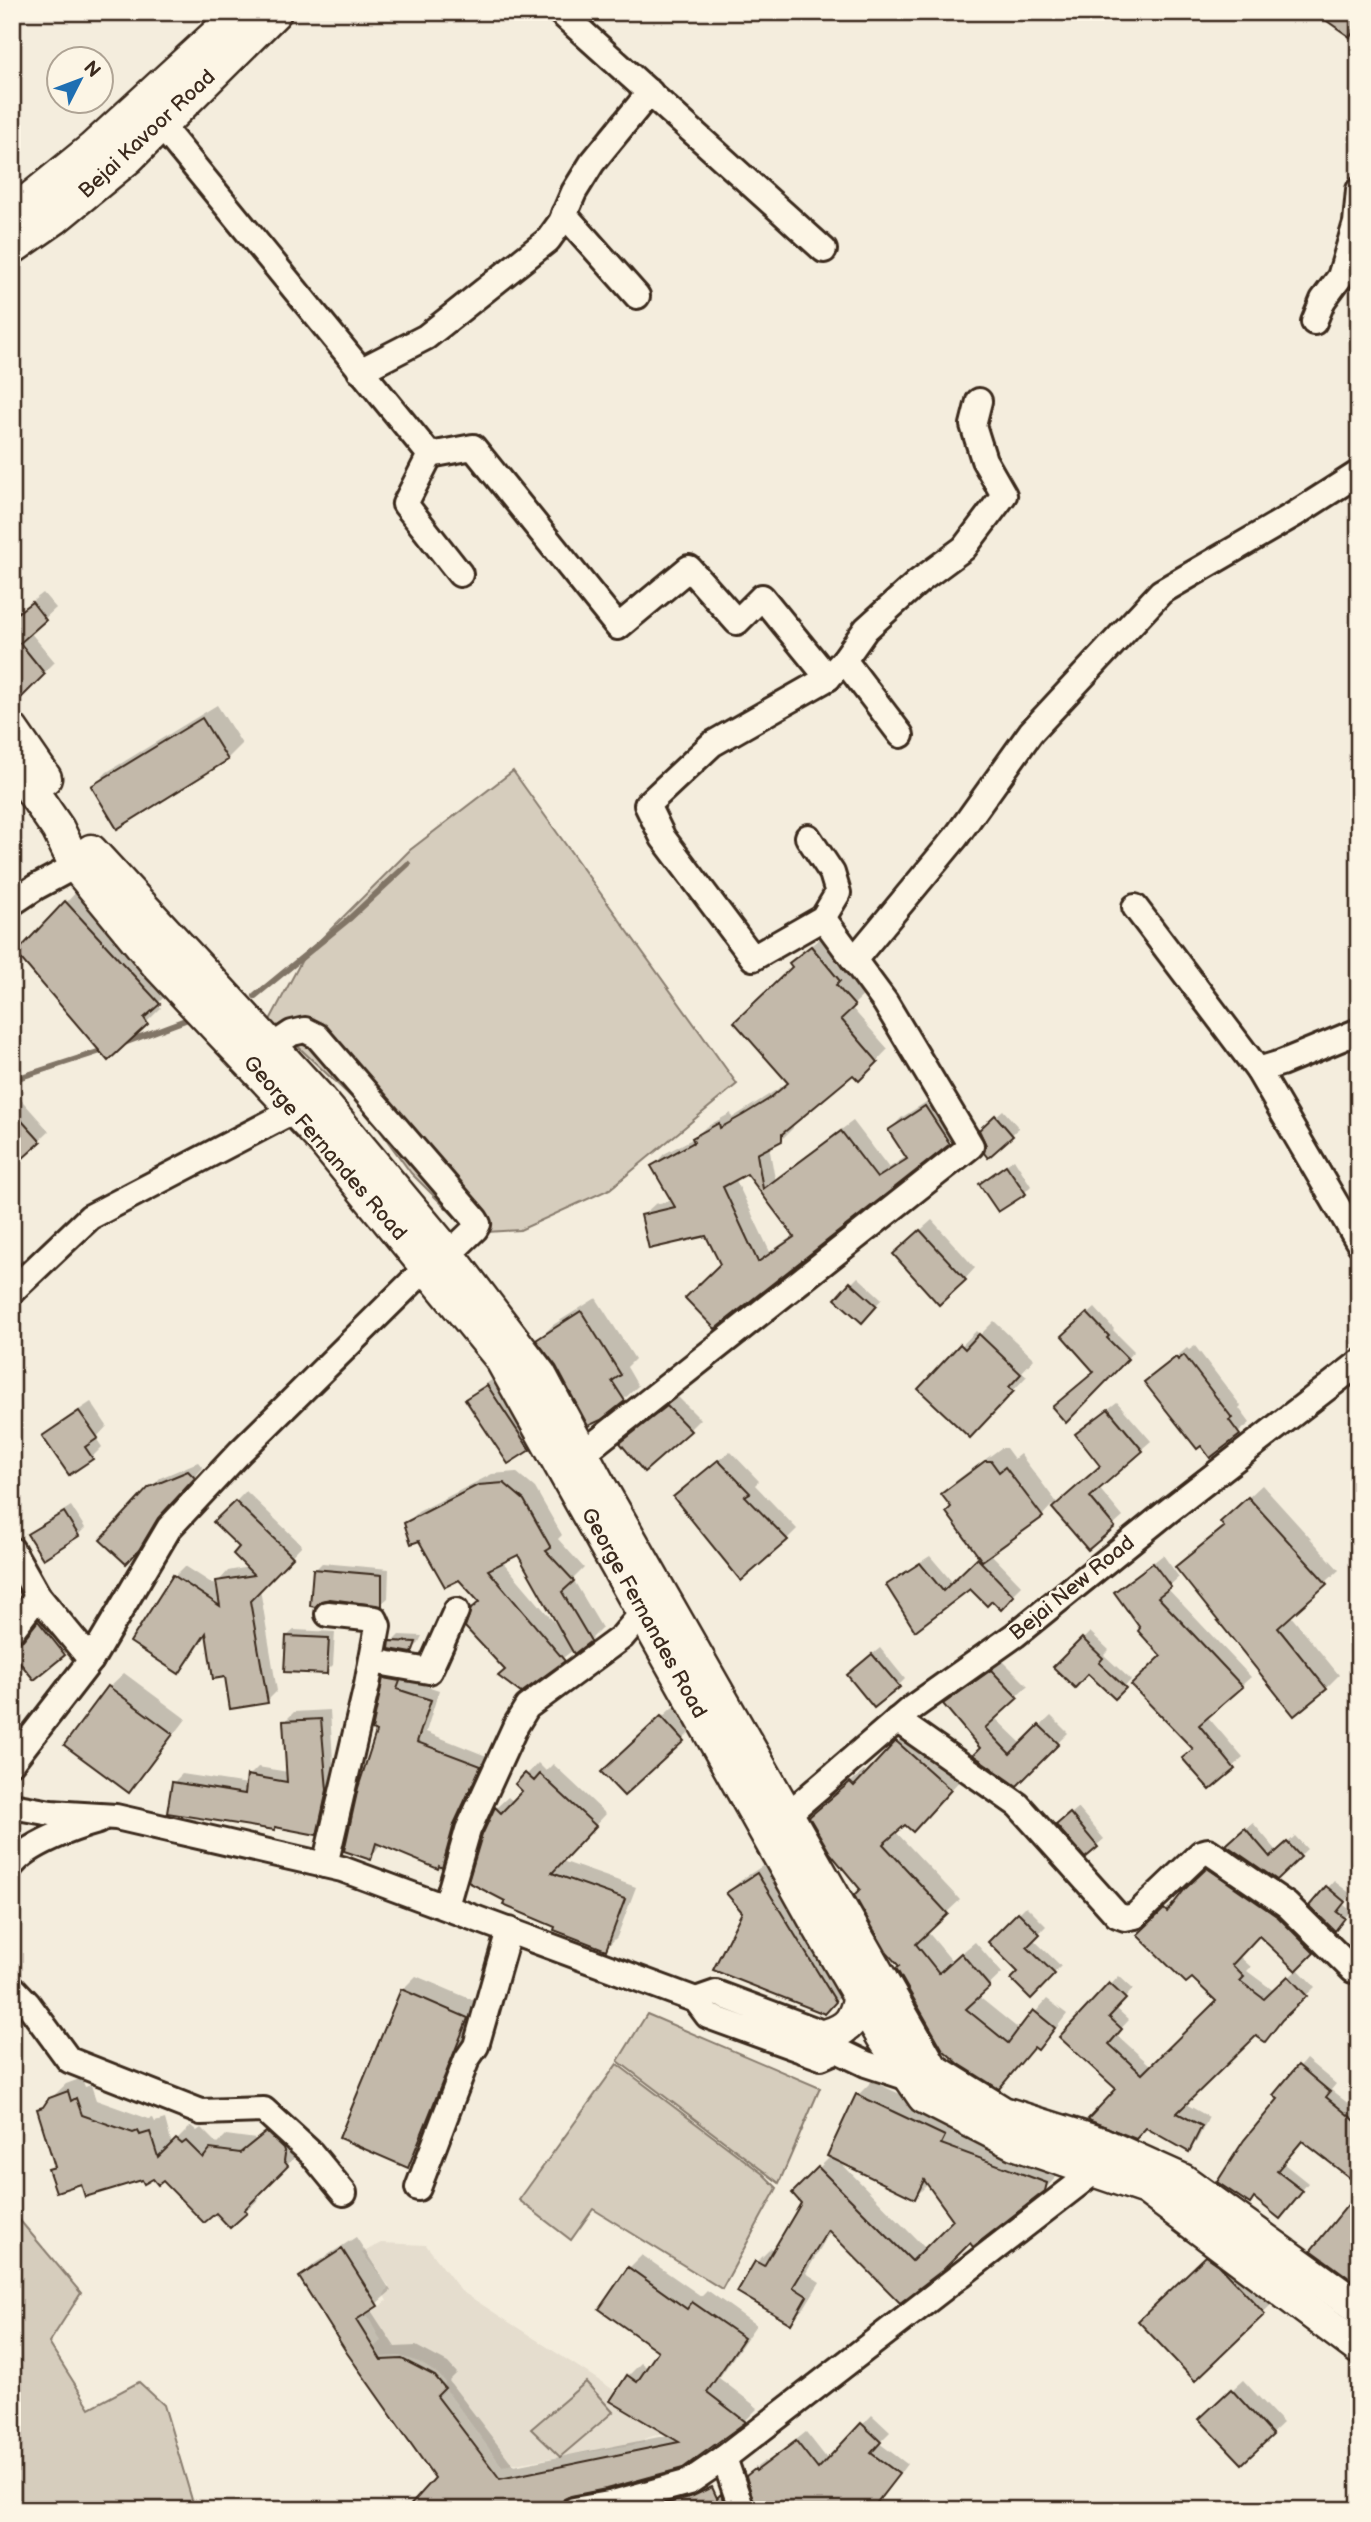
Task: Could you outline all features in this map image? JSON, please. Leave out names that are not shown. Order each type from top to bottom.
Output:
[{"type":"main road","name":"Bejai Kavoor Road","points":[[12,248],[55,218],[128,158],[152,114],[241,12]]},
{"type":"main road","name":"Bejai Kavoor Road","points":[[12,215],[92,149],[152,114],[275,12]]},
{"type":"main road","name":"George Fernandes Road","points":[[12,730],[85,861],[157,964],[438,1261],[540,1375],[776,1822],[860,1996],[883,2037],[926,2077],[1003,2113],[1102,2144],[1181,2180],[1359,2308]]},
{"type":"main road","name":"George Fernandes Road","points":[[12,762],[58,829],[85,861],[316,1095],[438,1261],[500,1357],[644,1611],[932,2069],[926,2077],[924,2097],[1014,2143],[1146,2188],[1359,2347]]},
{"type":"main road","points":[[832,2043],[850,2025],[860,1996]]},
{"type":"street","points":[[561,12],[824,250]]},
{"type":"street","points":[[360,371],[426,337],[548,240],[592,163],[650,92]]},
{"type":"street","points":[[152,114],[430,455]]},
{"type":"street","points":[[1314,322],[1323,300],[1340,277],[1356,223],[1359,190]]},
{"type":"street","points":[[564,214],[637,296]]},
{"type":"street","points":[[808,837],[832,873],[838,893],[823,918],[753,958],[663,838],[647,805],[712,744],[836,669],[866,629],[918,582],[964,548],[1004,495],[984,460],[973,425],[979,401]]},
{"type":"street","points":[[430,455],[473,447],[618,627],[689,568],[737,622],[762,597],[901,735]]},
{"type":"street","points":[[430,455],[405,504],[460,574]]},
{"type":"street","points":[[854,960],[956,837],[1031,732],[1161,592],[1295,514],[1359,473]]},
{"type":"street","points":[[12,903],[85,861]]},
{"type":"street","points":[[1135,907],[1258,1070],[1359,1243]]},
{"type":"street","points":[[582,1454],[971,1146],[885,1002],[823,918]]},
{"type":"street","points":[[12,1762],[91,1660],[169,1528],[240,1452],[478,1224],[317,1036],[305,1030],[292,1033],[271,1047]]},
{"type":"street","points":[[1258,1070],[1282,1063],[1359,1031]]},
{"type":"street","points":[[12,1291],[90,1217],[295,1110]]},
{"type":"street","name":"Bejai New Road","points":[[776,1822],[897,1720],[1015,1635],[1167,1512],[1359,1363]]},
{"type":"street","points":[[12,1550],[38,1596],[91,1660]]},
{"type":"street","points":[[12,1630],[38,1596]]},
{"type":"street","points":[[372,1661],[429,1671],[456,1611]]},
{"type":"street","points":[[446,1906],[468,1830],[527,1707],[622,1637],[644,1611]]},
{"type":"street","points":[[325,1865],[378,1626],[377,1620],[328,1614]]},
{"type":"street","points":[[897,1720],[1018,1805],[1117,1915],[1125,1919],[1135,1916],[1201,1853],[1208,1851],[1287,1905],[1353,1970]]},
{"type":"street","points":[[12,1806],[51,1814],[116,1817],[325,1865],[446,1906],[695,2000],[716,1993],[832,2043],[866,2064],[926,2077]]},
{"type":"street","points":[[12,1865],[16,1859],[46,1840],[116,1817]]},
{"type":"street","points":[[418,2189],[467,2059],[476,2046],[509,1930]]},
{"type":"street","points":[[12,1987],[29,2004],[69,2060],[201,2112],[264,2110],[311,2154],[344,2193]]},
{"type":"street","points":[[574,2510],[609,2504],[690,2482],[1095,2171]]},
{"type":"street","points":[[724,2458],[742,2510]]},
{"type":"shaded area","points":[[513,771],[737,1084],[610,1189],[520,1230],[471,1233],[411,1173],[365,1110],[270,1020],[304,956],[410,850]]},
{"type":"shaded area","points":[[647,2014],[820,2088],[779,2183],[618,2061]]},
{"type":"shaded area","points":[[617,2064],[763,2174],[777,2188],[722,2289],[593,2209],[571,2240],[519,2200]]},
{"type":"shaded area","points":[[12,2211],[81,2293],[49,2343],[90,2408],[139,2382],[164,2405],[195,2510],[12,2510]]},
{"type":"shaded area","points":[[381,2243],[426,2245],[461,2291],[674,2429],[644,2439],[644,2443],[502,2466],[444,2387],[445,2381],[438,2374],[419,2362],[399,2356],[381,2357],[374,2347],[381,2341],[367,2315],[387,2301],[384,2295],[389,2286],[362,2253]]},
{"type":"shaded area","points":[[586,2382],[613,2412],[560,2457],[531,2429]]},
{"type":"building","points":[[1314,12],[1359,12],[1359,24],[1350,37]]},
{"type":"building","points":[[32,602],[46,620],[20,643],[45,674],[12,707],[12,617]]},
{"type":"building","points":[[202,718],[228,760],[117,829],[91,786]]},
{"type":"building","points":[[65,901],[160,1004],[144,1018],[148,1024],[108,1061],[16,953]]},
{"type":"building","points":[[811,946],[840,981],[836,985],[855,1006],[841,1019],[878,1062],[859,1081],[853,1075],[782,1134],[782,1141],[757,1154],[763,1189],[841,1131],[877,1178],[907,1159],[888,1130],[925,1106],[950,1144],[715,1329],[685,1298],[720,1264],[706,1236],[649,1249],[641,1215],[675,1207],[651,1166],[694,1142],[692,1138],[719,1123],[720,1128],[743,1115],[788,1083],[734,1022],[792,967],[789,963]],"holes":[[[747,1174],[794,1237],[758,1262],[723,1187]]]},
{"type":"building","points":[[12,1110],[41,1142],[12,1168]]},
{"type":"building","points":[[995,1115],[1013,1136],[988,1158],[984,1153],[986,1145],[979,1130]]},
{"type":"building","points":[[1006,1165],[1026,1194],[998,1212],[979,1184]]},
{"type":"building","points":[[920,1230],[966,1280],[939,1305],[893,1254]]},
{"type":"building","points":[[850,1282],[877,1306],[862,1323],[835,1299]]},
{"type":"building","points":[[581,1311],[621,1375],[612,1381],[625,1401],[601,1420],[588,1426],[556,1366],[536,1340]]},
{"type":"building","points":[[1087,1313],[1128,1359],[1066,1423],[1052,1407],[1094,1372],[1062,1336]]},
{"type":"building","points":[[979,1334],[1021,1374],[1009,1387],[1014,1391],[970,1438],[918,1389],[960,1344],[965,1349]]},
{"type":"building","points":[[1184,1355],[1232,1418],[1229,1420],[1240,1435],[1210,1458],[1201,1446],[1197,1449],[1144,1382],[1176,1357],[1178,1360]]},
{"type":"building","points":[[487,1385],[530,1450],[508,1464],[465,1399]]},
{"type":"building","points":[[667,1406],[691,1431],[644,1472],[620,1443]]},
{"type":"building","points":[[1108,1409],[1143,1451],[1090,1497],[1115,1527],[1088,1550],[1052,1508],[1100,1466],[1075,1434]]},
{"type":"building","points":[[79,1411],[98,1438],[85,1447],[93,1459],[69,1475],[42,1436]]},
{"type":"building","points":[[718,1460],[750,1493],[745,1496],[788,1540],[741,1581],[673,1497]]},
{"type":"building","points":[[985,1461],[991,1461],[999,1472],[1005,1467],[1043,1517],[982,1561],[946,1512],[951,1507],[941,1494]]},
{"type":"building","points":[[188,1471],[195,1478],[158,1518],[139,1550],[126,1564],[100,1540],[149,1487]]},
{"type":"building","points":[[504,1483],[524,1500],[551,1548],[546,1551],[574,1581],[562,1592],[591,1641],[574,1654],[518,1555],[488,1570],[565,1661],[521,1693],[498,1676],[505,1670],[465,1627],[471,1609],[479,1602],[459,1580],[445,1587],[419,1541],[411,1544],[404,1523],[478,1485]]},
{"type":"building","points":[[1248,1497],[1327,1584],[1278,1628],[1327,1689],[1294,1716],[1175,1567],[1224,1527],[1220,1522]]},
{"type":"building","points":[[235,1501],[293,1557],[250,1601],[268,1703],[230,1709],[225,1677],[213,1679],[206,1633],[179,1674],[130,1642],[173,1575],[220,1606],[216,1581],[254,1575],[233,1554],[239,1547],[213,1522]]},
{"type":"building","points":[[64,1512],[79,1536],[43,1559],[27,1534]]},
{"type":"building","points":[[977,1558],[1014,1596],[1001,1610],[992,1601],[987,1606],[970,1589],[915,1631],[886,1585],[920,1563],[943,1591]]},
{"type":"building","points":[[1153,1563],[1171,1587],[1158,1597],[1243,1687],[1199,1725],[1235,1769],[1210,1790],[1182,1758],[1193,1749],[1131,1685],[1161,1656],[1138,1631],[1140,1628],[1114,1592]]},
{"type":"building","points":[[313,1569],[382,1575],[382,1606],[330,1599],[321,1601],[315,1607],[310,1606]]},
{"type":"building","points":[[38,1621],[65,1655],[34,1680],[12,1653],[12,1645],[23,1640]]},
{"type":"building","points":[[286,1636],[329,1638],[327,1674],[284,1672]]},
{"type":"building","points":[[1082,1638],[1103,1658],[1099,1663],[1126,1688],[1115,1699],[1088,1674],[1075,1688],[1053,1667]]},
{"type":"building","points":[[390,1641],[416,1642],[412,1653],[389,1649]]},
{"type":"building","points":[[872,1654],[900,1687],[874,1708],[847,1675]]},
{"type":"building","points":[[991,1670],[1018,1698],[985,1728],[1010,1754],[1039,1725],[1059,1744],[1017,1786],[973,1755],[980,1748],[943,1704]]},
{"type":"building","points":[[383,1678],[400,1681],[397,1689],[431,1700],[417,1742],[481,1766],[454,1824],[442,1868],[439,1866],[438,1869],[376,1843],[371,1860],[344,1851],[358,1788],[376,1732],[372,1730]]},
{"type":"building","points":[[108,1686],[173,1734],[129,1793],[64,1745]]},
{"type":"building","points":[[661,1716],[684,1741],[624,1796],[601,1772]]},
{"type":"building","points":[[321,1719],[327,1790],[317,1835],[167,1813],[172,1782],[245,1794],[247,1775],[287,1782],[283,1721]]},
{"type":"building","points":[[896,1741],[951,1790],[913,1832],[905,1825],[883,1844],[948,1914],[916,1944],[939,1973],[961,1953],[990,1987],[966,2009],[1008,2043],[1033,2010],[1055,2028],[1038,2050],[1034,2047],[999,2089],[959,2064],[943,2050],[896,1968],[899,1966],[887,1953],[854,1895],[860,1889],[830,1853],[809,1817],[850,1782],[854,1786]]},
{"type":"building","points":[[525,1773],[534,1781],[540,1774],[596,1826],[552,1873],[625,1899],[606,1950],[554,1930],[555,1927],[503,1905],[505,1901],[468,1882],[482,1835],[495,1807],[501,1813],[522,1791],[515,1784]]},
{"type":"building","points":[[1070,1813],[1098,1847],[1085,1858],[1056,1825]]},
{"type":"building","points":[[1245,1828],[1270,1857],[1287,1842],[1301,1857],[1277,1880],[1226,1845]]},
{"type":"building","points":[[1207,1868],[1278,1917],[1314,1953],[1296,1971],[1259,1936],[1232,1965],[1244,1977],[1240,1981],[1264,1999],[1288,1976],[1307,1996],[1282,2020],[1265,2042],[1256,2036],[1177,2113],[1202,2126],[1189,2152],[1146,2128],[1136,2139],[1088,2119],[1116,2089],[1059,2037],[1109,1983],[1126,1999],[1109,2017],[1122,2029],[1109,2044],[1142,2074],[1216,2001],[1192,1978],[1186,1983],[1137,1935],[1164,1909],[1167,1912],[1185,1889]]},
{"type":"building","points":[[757,1873],[836,2002],[825,2014],[713,1970],[742,1912],[726,1893]]},
{"type":"building","points":[[1326,1886],[1345,1902],[1337,1912],[1345,1918],[1335,1931],[1309,1906]]},
{"type":"building","points":[[1018,1912],[1040,1934],[1027,1947],[1055,1974],[1031,1999],[1011,1979],[1018,1972],[988,1942]]},
{"type":"building","points":[[401,1989],[468,2018],[408,2168],[339,2138]]},
{"type":"building","points":[[1298,2065],[1330,2092],[1326,2097],[1359,2124],[1359,2185],[1302,2141],[1277,2171],[1303,2191],[1280,2219],[1254,2198],[1250,2204],[1217,2182],[1244,2140],[1278,2099],[1273,2095]]},
{"type":"building","points":[[68,2091],[71,2101],[76,2098],[82,2115],[133,2133],[138,2131],[140,2135],[150,2132],[158,2157],[176,2139],[182,2144],[186,2141],[203,2158],[210,2149],[240,2153],[266,2132],[283,2148],[284,2161],[288,2166],[244,2210],[247,2213],[230,2228],[216,2213],[204,2223],[163,2181],[158,2185],[153,2179],[144,2184],[142,2180],[85,2197],[81,2184],[56,2192],[48,2169],[55,2167],[37,2109],[43,2107],[49,2098]]},
{"type":"building","points":[[856,2094],[945,2136],[941,2144],[1047,2183],[1045,2191],[973,2247],[970,2243],[943,2270],[900,2303],[828,2230],[793,2287],[807,2296],[791,2324],[737,2292],[755,2261],[764,2266],[801,2203],[792,2193],[818,2167],[912,2261],[953,2220],[924,2180],[915,2199],[827,2156]]},
{"type":"building","points":[[1359,2191],[1359,2281],[1356,2283],[1311,2250]]},
{"type":"building","points":[[342,2249],[378,2306],[356,2320],[381,2360],[402,2359],[435,2376],[445,2388],[437,2396],[500,2479],[679,2442],[610,2401],[627,2375],[637,2382],[658,2351],[599,2309],[628,2267],[687,2309],[692,2302],[744,2338],[707,2392],[746,2422],[683,2468],[571,2496],[564,2499],[560,2508],[406,2510],[435,2478],[347,2353],[299,2277]]},
{"type":"building","points":[[1206,2256],[1219,2265],[1265,2314],[1195,2381],[1138,2321]]},
{"type":"building","points":[[1231,2389],[1273,2435],[1242,2464],[1199,2419]]},
{"type":"building","points":[[861,2423],[881,2442],[871,2453],[899,2474],[871,2510],[756,2510],[746,2476],[796,2441],[818,2469]]},
{"type":"building","points":[[712,2487],[717,2498],[721,2494],[726,2510],[644,2510],[693,2496]]},
{"type":"waterway","points":[[255,996],[349,919],[408,864]]},
{"type":"waterway","points":[[124,1043],[188,1019]]},
{"type":"waterway","points":[[12,1080],[107,1049]]}]
